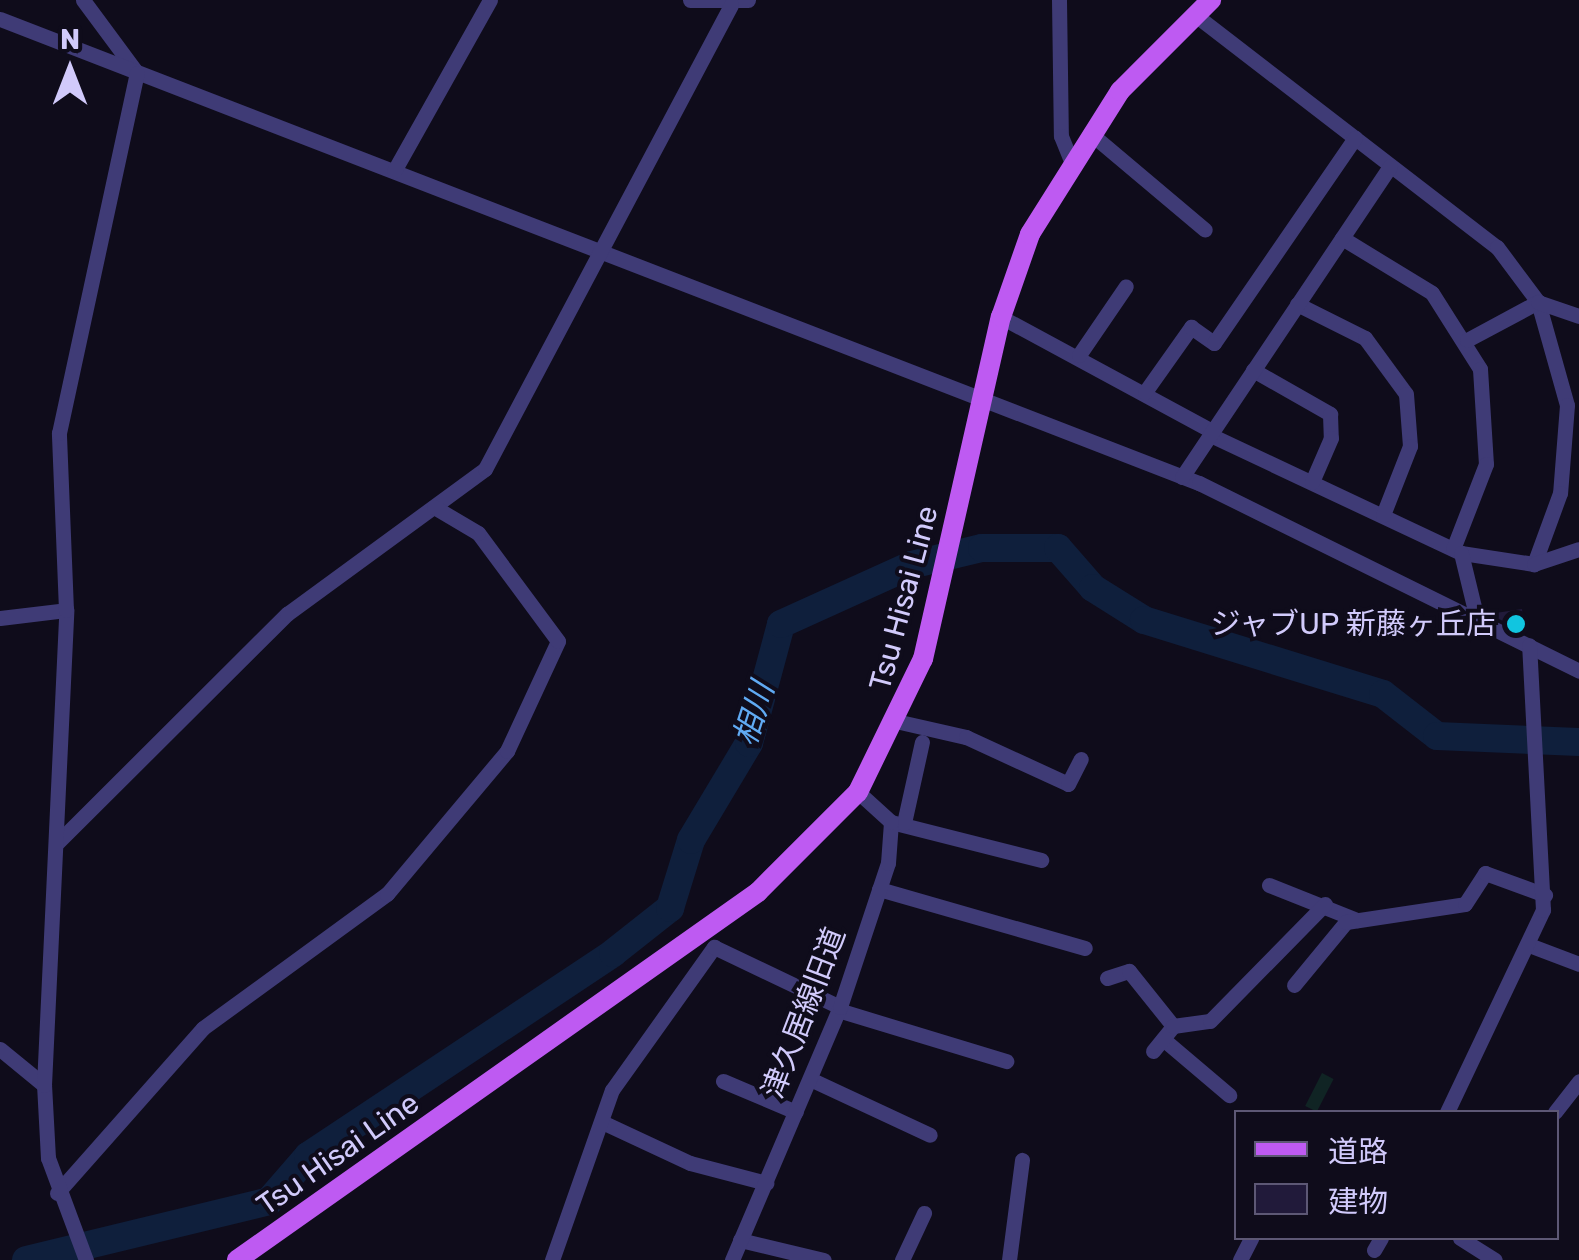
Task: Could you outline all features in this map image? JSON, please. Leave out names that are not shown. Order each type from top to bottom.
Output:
[{"type":"main road","name":"Tsu Hisai Line","points":[[237,1260],[708,939],[800,857],[858,792],[900,722],[959,514],[1001,317],[1030,234],[1090,133],[1194,14],[1211,0]]},
{"type":"street","points":[[83,0],[137,73],[58,433],[66,610],[44,1084],[57,1193],[86,1260]]},
{"type":"street","points":[[394,172],[490,0]]},
{"type":"street","points":[[57,842],[287,614],[434,508],[494,458],[597,252],[740,2],[690,0]]},
{"type":"street","points":[[1058,0],[1061,136],[1073,165]]},
{"type":"street","points":[[1194,14],[1498,247],[1538,302],[1564,380],[1568,443],[1534,564]]},
{"type":"street","points":[[0,19],[1182,477],[1579,670]]},
{"type":"street","points":[[1090,133],[1205,230]]},
{"type":"street","points":[[1144,392],[1191,326],[1214,343],[1354,138]]},
{"type":"street","points":[[1182,477],[1390,166]]},
{"type":"street","points":[[1342,238],[1413,276],[1467,340],[1483,378],[1488,441],[1457,551],[1477,619]]},
{"type":"street","points":[[1079,355],[1126,286]]},
{"type":"street","points":[[1467,340],[1538,302],[1579,316]]},
{"type":"street","points":[[1297,304],[1365,338],[1406,394],[1410,446],[1383,515]]},
{"type":"street","points":[[1001,317],[1079,355],[1211,433],[1457,551],[1534,564],[1579,549]]},
{"type":"street","points":[[1254,370],[1330,414],[1331,438],[1312,482]]},
{"type":"street","points":[[57,1193],[203,1028],[388,894],[507,751],[558,641],[478,533],[434,508]]},
{"type":"street","points":[[0,618],[66,610]]},
{"type":"street","points":[[1448,1110],[1529,944],[1544,895],[1528,645]]},
{"type":"street","points":[[900,722],[966,737],[1068,784],[1081,759]]},
{"type":"street","name":"津久居線旧道","points":[[732,1260],[839,1008],[922,742]]},
{"type":"street","points":[[858,792],[897,822],[1041,860]]},
{"type":"street","points":[[1269,885],[1325,904],[1357,920],[1464,904],[1485,873],[1544,895]]},
{"type":"street","points":[[879,889],[1084,948]]},
{"type":"street","points":[[1163,1038],[1210,1021],[1325,904]]},
{"type":"street","points":[[1294,985],[1357,920]]},
{"type":"street","points":[[552,1260],[602,1122],[630,1060],[708,939],[839,1008],[1006,1061]]},
{"type":"street","points":[[1529,944],[1579,964]]},
{"type":"street","points":[[1107,978],[1129,970],[1163,1038],[1229,1094]]},
{"type":"street","points":[[0,1049],[44,1084]]},
{"type":"street","points":[[810,1079],[930,1135]]},
{"type":"street","points":[[723,1081],[796,1112]]},
{"type":"street","points":[[1557,1110],[1579,1081]]},
{"type":"street","points":[[602,1122],[766,1184]]},
{"type":"street","points":[[1009,1260],[1022,1160]]},
{"type":"street","points":[[902,1260],[924,1213]]},
{"type":"street","points":[[740,1240],[824,1260]]},
{"type":"street","points":[[1464,1240],[1496,1257]]},
{"type":"green space","points":[[1322,1073],[1334,1079],[1318,1110],[1305,1106]]},
{"type":"building","name":"ジャブUP 新藤ヶ丘店","points":[[1522,609],[1525,632],[1489,614]]},
{"type":"waterway","name":"相川","points":[[26,1260],[269,1201],[308,1156],[613,953],[670,908],[691,840],[749,743],[781,624],[911,565],[982,548],[1058,548],[1093,588],[1144,620],[1383,694],[1437,736],[1579,742]]},
{"type":"place","name":"ジャブUP 新藤ヶ丘店","points":[[1516,624]]}]
